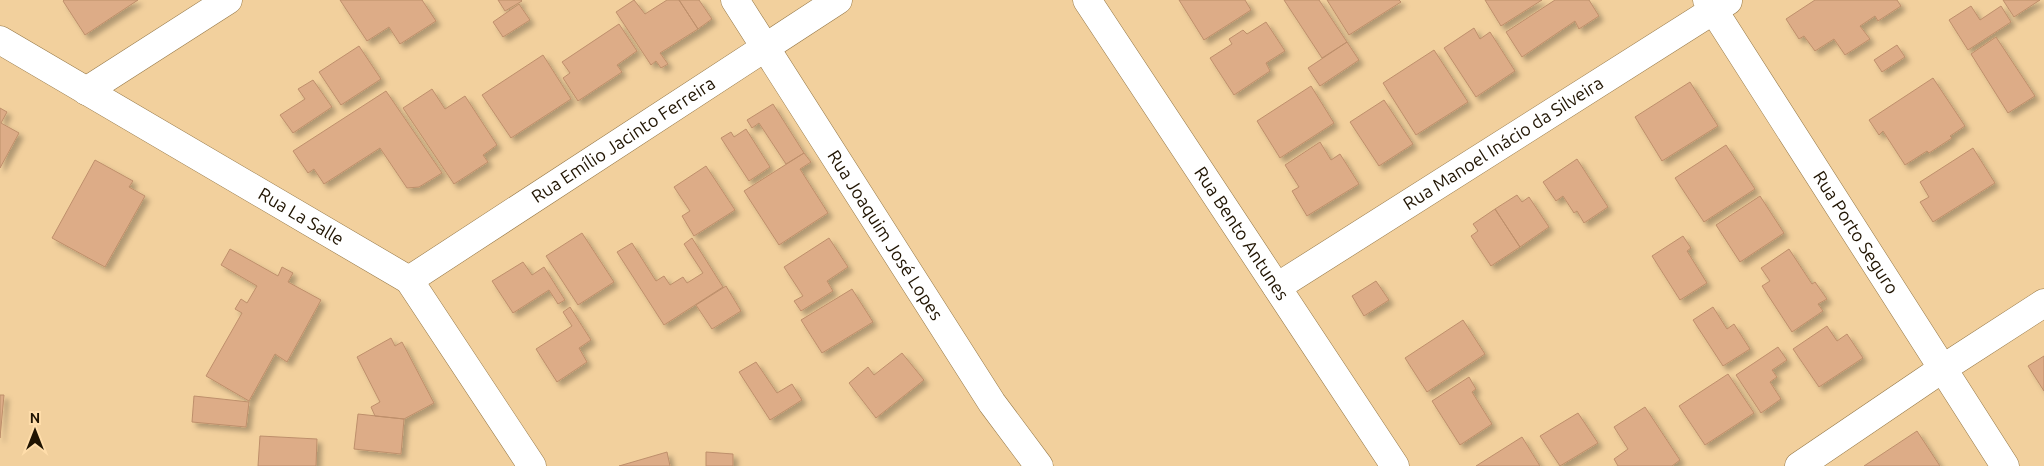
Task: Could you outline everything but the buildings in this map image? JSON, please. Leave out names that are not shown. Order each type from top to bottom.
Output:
[{"type":"street","points":[[86,91],[228,0]]},
{"type":"street","name":"Rua Joaquim José Lopes","points":[[735,0],[992,403],[1039,466]]},
{"type":"street","name":"Rua Emílio Jacinto Ferreira","points":[[409,280],[838,0]]},
{"type":"street","name":"Rua Bento Antunes","points":[[1087,0],[1395,466]]},
{"type":"street","name":"Rua Manoel Inácio da Silveira","points":[[1277,287],[1717,3]]},
{"type":"street","name":"Rua Porto Seguro","points":[[1717,3],[1942,369],[2005,466]]},
{"type":"street","name":"Rua La Salle","points":[[0,40],[409,280],[532,466]]},
{"type":"street","points":[[1799,466],[1942,369],[2044,303]]}]
